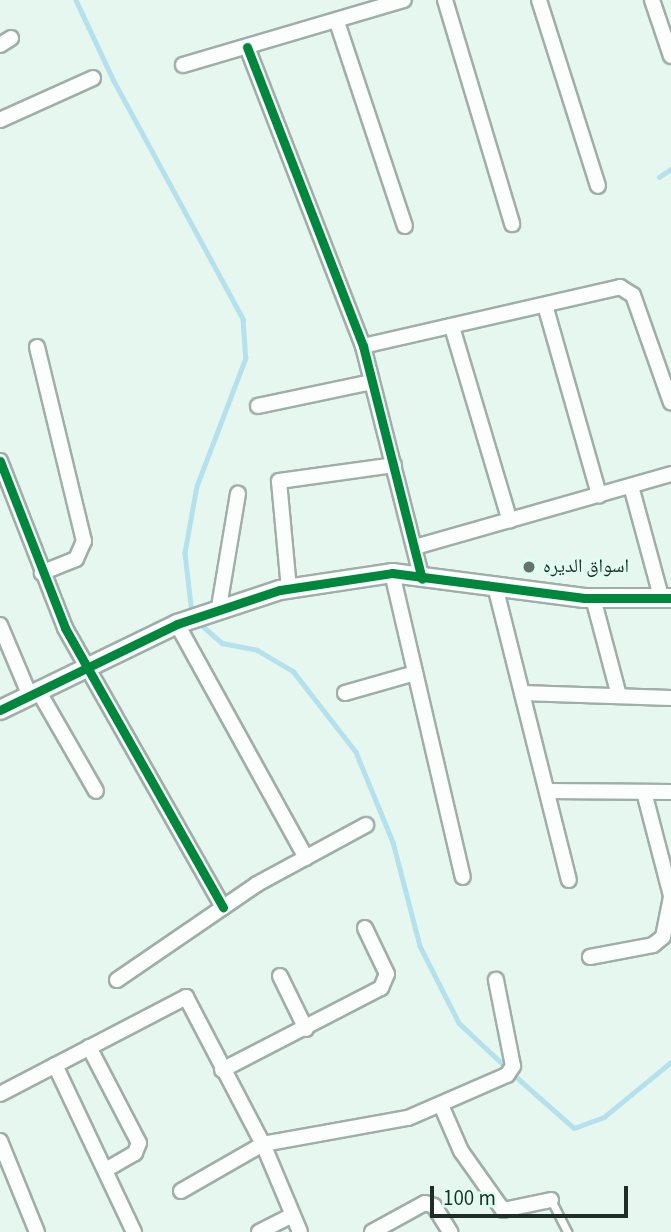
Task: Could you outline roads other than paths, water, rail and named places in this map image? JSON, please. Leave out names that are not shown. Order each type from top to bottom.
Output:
[{"type":"street","points":[[183,65],[337,22],[404,0]]},
{"type":"street","points":[[445,0],[512,224]]},
{"type":"street","points":[[539,0],[598,186]]},
{"type":"street","points":[[652,0],[671,56]]},
{"type":"street","points":[[337,22],[405,226]]},
{"type":"street","points":[[247,47],[363,346],[422,579]]},
{"type":"street","points":[[0,120],[93,78]]},
{"type":"street","points":[[363,346],[620,287],[633,295],[671,404]]},
{"type":"street","points":[[545,305],[599,495]]},
{"type":"street","points":[[452,327],[510,521]]},
{"type":"street","points":[[37,347],[85,541],[76,559],[42,573]]},
{"type":"street","points":[[258,406],[372,382]]},
{"type":"street","points":[[0,461],[42,573],[88,667],[223,907]]},
{"type":"street","points":[[289,589],[279,481],[394,465]]},
{"type":"street","points":[[415,547],[671,474]]},
{"type":"street","points":[[0,710],[177,624],[219,607],[289,589],[391,573],[422,579],[593,598],[667,599],[631,486]]},
{"type":"street","points":[[219,607],[238,494]]},
{"type":"street","points":[[391,573],[463,877]]},
{"type":"street","points":[[495,586],[569,880]]},
{"type":"street","points":[[593,598],[619,696]]},
{"type":"street","points":[[177,624],[306,858]]},
{"type":"street","points":[[0,625],[34,694],[96,791]]},
{"type":"street","points":[[345,693],[415,673]]},
{"type":"street","points":[[522,693],[671,698]]},
{"type":"street","points":[[547,791],[671,792]]},
{"type":"street","points":[[590,957],[653,945],[663,937],[671,897],[644,792]]},
{"type":"street","points":[[117,980],[223,907],[366,825]]},
{"type":"street","points":[[222,1070],[306,1029],[387,982],[365,928]]},
{"type":"street","points":[[280,976],[306,1029]]},
{"type":"street","points":[[181,1191],[263,1144],[382,1125],[441,1105],[510,1070],[496,980]]},
{"type":"street","points":[[0,1094],[186,997],[263,1144],[300,1232]]},
{"type":"street","points":[[89,1047],[139,1143],[135,1153],[105,1170]]},
{"type":"street","points":[[55,1065],[134,1232]]},
{"type":"street","points":[[441,1105],[460,1150],[503,1210],[551,1200]]},
{"type":"street","points":[[0,1141],[37,1232]]},
{"type":"street","points":[[372,1232],[425,1203],[434,1206],[450,1232]]},
{"type":"street","points":[[259,1232],[291,1216]]},
{"type":"lane","points":[[551,1200],[567,1232]]},
{"type":"waterway","points":[[76,0],[114,81],[243,319],[246,358],[197,486],[185,553],[191,606]]},
{"type":"waterway","points":[[659,177],[671,169]]},
{"type":"waterway","points":[[198,622],[222,643],[257,650],[293,671],[356,752],[393,842],[420,946],[459,1023],[522,1082],[574,1128],[604,1117],[671,1062]]},
{"type":"place","name":"اسواق الديره","points":[[529,567]]}]
